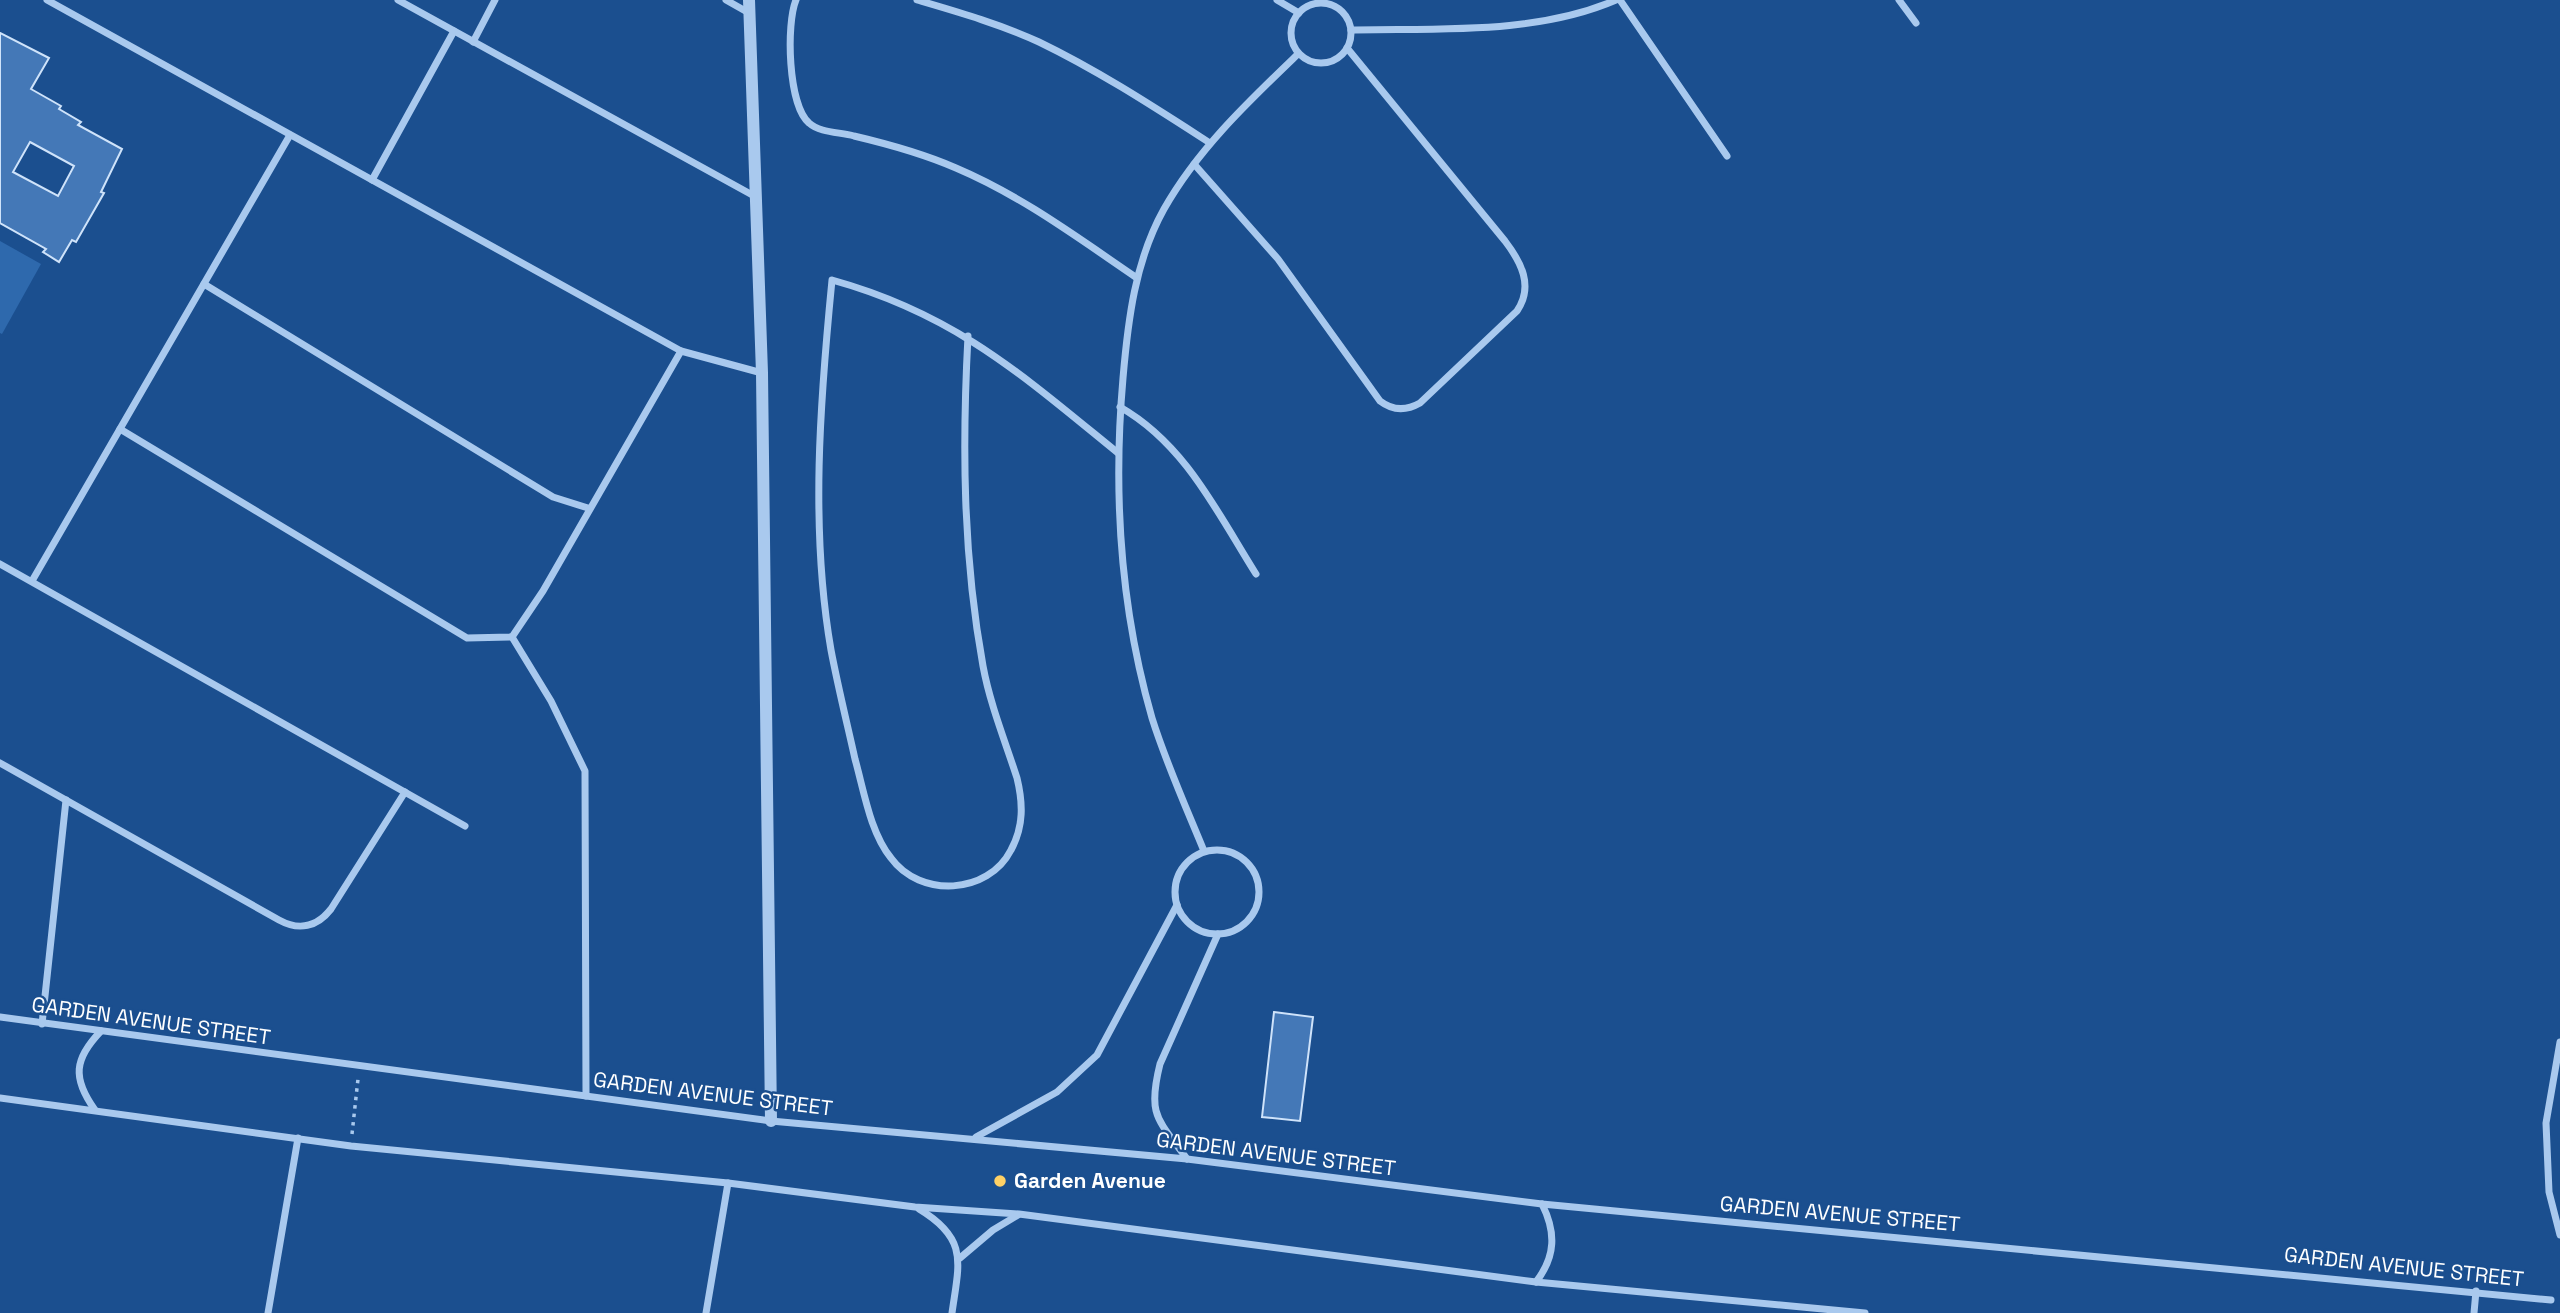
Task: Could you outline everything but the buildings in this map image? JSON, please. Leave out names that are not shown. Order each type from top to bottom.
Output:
[{"type":"street","points":[[47,0],[681,351],[762,373]]},
{"type":"street","points":[[398,0],[756,197]]},
{"type":"street","points":[[473,42],[495,0]]},
{"type":"street","points":[[726,0],[749,7],[762,373],[771,1121]]},
{"type":"street","points":[[796,0],[791,19],[793,82],[799,108],[811,126],[901,148],[954,167],[1040,212],[1137,278]]},
{"type":"street","points":[[917,0],[994,24],[1036,41],[1112,81],[1210,143]]},
{"type":"street","points":[[1278,0],[1299,13]]},
{"type":"street","points":[[1351,30],[1519,23],[1565,15],[1618,0],[1727,156]]},
{"type":"street","points":[[1899,0],[1916,23]]},
{"type":"street","points":[[1311,5],[1331,5],[1347,17],[1351,30],[1343,55],[1325,64],[1315,63],[1298,54],[1290,36],[1291,26],[1299,13],[1311,5]]},
{"type":"street","points":[[372,180],[454,31]]},
{"type":"street","points":[[1194,164],[1278,259],[1380,401],[1395,409],[1412,408],[1420,403],[1517,311],[1525,292],[1523,270],[1505,241],[1347,48]]},
{"type":"street","points":[[1204,851],[1153,721],[1139,671],[1119,536],[1118,453],[1125,348],[1137,278],[1162,212],[1210,143],[1298,54]]},
{"type":"street","points":[[32,581],[290,135]]},
{"type":"street","points":[[968,337],[964,480],[971,569],[983,666],[1017,778],[1022,808],[1017,836],[1002,863],[976,881],[947,887],[907,875],[888,855],[878,837],[852,747],[831,651],[823,584],[820,469],[832,280],[890,298],[968,337],[1118,453]]},
{"type":"street","points":[[204,284],[553,497],[588,508]]},
{"type":"street","points":[[512,637],[543,591],[588,508],[681,351]]},
{"type":"street","points":[[1120,407],[1142,419],[1171,445],[1256,574]]},
{"type":"street","points":[[120,429],[467,638],[512,637]]},
{"type":"street","points":[[0,564],[465,826]]},
{"type":"street","points":[[512,637],[551,701],[585,771],[586,1096]]},
{"type":"street","points":[[0,763],[279,920],[297,927],[316,923],[331,909],[405,792]]},
{"type":"street","points":[[41,1024],[66,800]]},
{"type":"street","points":[[1204,851],[1232,851],[1245,859],[1259,884],[1257,906],[1245,924],[1232,932],[1218,934],[1192,926],[1177,905],[1174,892],[1183,866],[1204,851]]},
{"type":"street","points":[[974,1138],[1057,1092],[1097,1055],[1177,905]]},
{"type":"street","points":[[1187,1159],[1153,1110],[1154,1087],[1160,1064],[1218,934]]},
{"type":"street","name":"GARDEN AVENUE STREET","points":[[0,1017],[771,1121],[1187,1159],[1542,1204],[2552,1300]]},
{"type":"street","points":[[95,1110],[82,1091],[78,1069],[85,1047],[101,1031]]},
{"type":"street","points":[[2560,1042],[2546,1123],[2549,1192],[2560,1235]]},
{"type":"street","points":[[0,1098],[351,1146],[728,1183],[915,1207],[1019,1214],[1536,1282],[1866,1313]]},
{"type":"street","points":[[268,1313],[298,1138]]},
{"type":"street","points":[[706,1313],[728,1183]]},
{"type":"street","points":[[1536,1282],[1544,1272],[1552,1248],[1551,1223],[1542,1204]]},
{"type":"street","points":[[915,1207],[946,1229],[960,1258],[952,1313]]},
{"type":"street","points":[[960,1258],[993,1230],[1019,1214]]},
{"type":"street","points":[[2474,1313],[2476,1291]]},
{"type":"path","points":[[351,1146],[359,1067]]},
{"type":"shaded area","points":[[0,241],[41,264],[2,334],[0,333]]},
{"type":"place","name":"Garden Avenue","points":[[1000,1181]]}]
